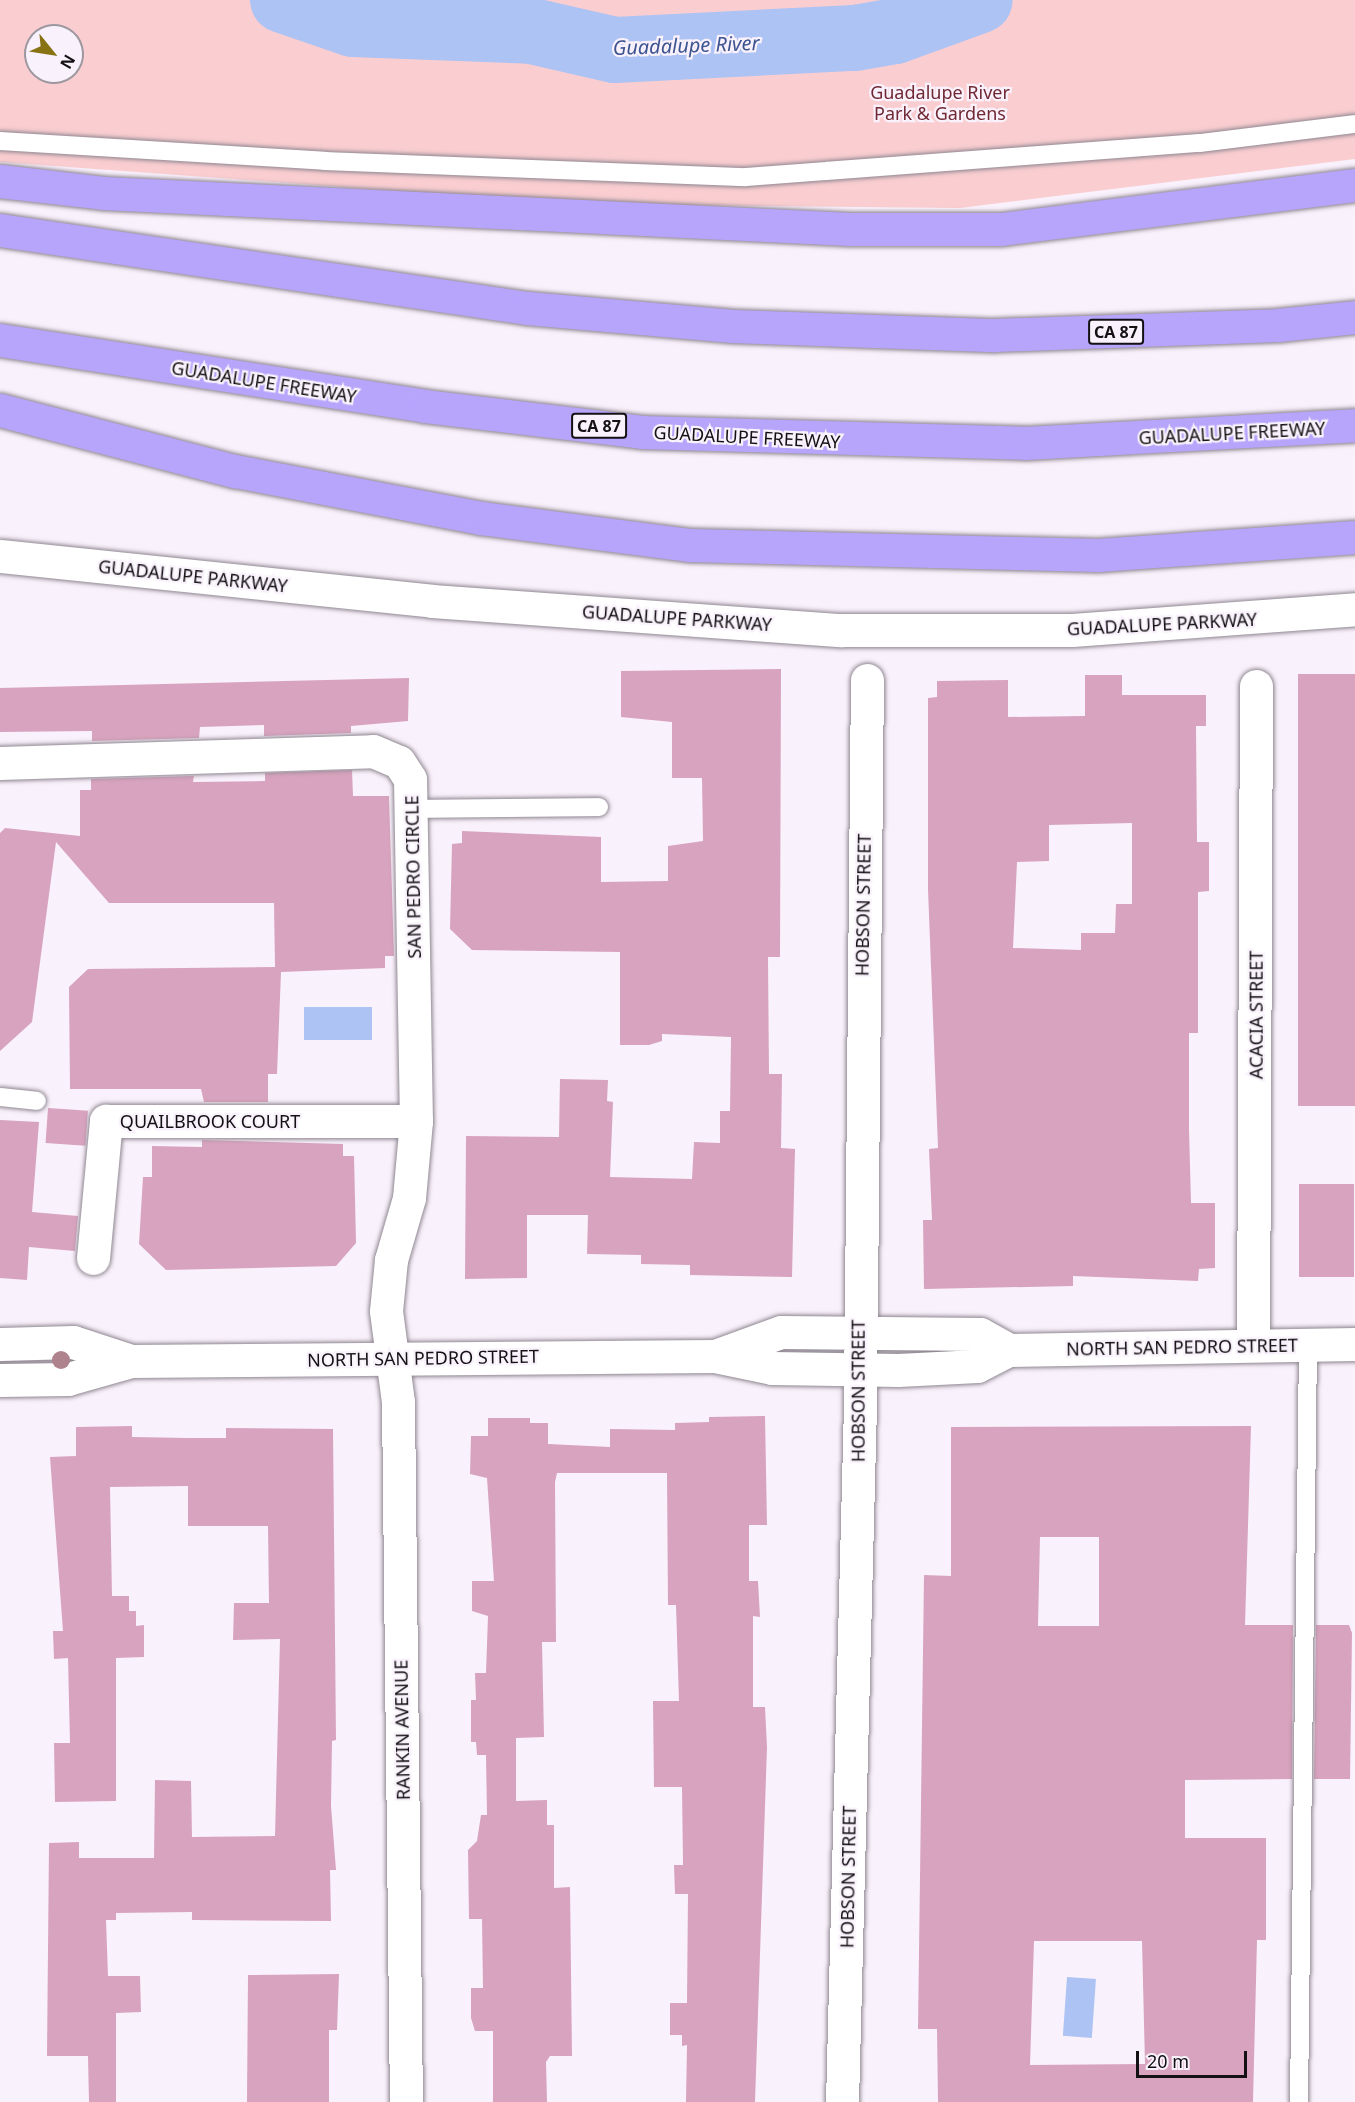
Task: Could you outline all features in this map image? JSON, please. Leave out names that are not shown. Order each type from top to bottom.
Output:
[{"type":"highway","points":[[0,181],[103,193],[850,229],[1001,229],[1355,185]]},
{"type":"highway","name":"CA 87","points":[[0,230],[527,308],[734,326],[995,335],[1267,326],[1355,317]]},
{"type":"highway","name":"GUADALUPE FREEWAY","points":[[0,340],[425,406],[642,432],[1025,443],[1355,425]]},
{"type":"highway","points":[[0,410],[235,471],[481,518],[688,545],[1098,555],[1355,537]]},
{"type":"street","name":"GUADALUPE PARKWAY","points":[[0,556],[432,601],[841,630],[1072,630],[1355,609]]},
{"type":"street","name":"HOBSON STREET","points":[[842,2102],[859,1370],[867,680]]},
{"type":"street","name":"ACACIA STREET","points":[[1253,1344],[1256,686]]},
{"type":"street","name":"SAN PEDRO CIRCLE","points":[[0,763],[373,752],[391,756],[405,769],[412,809],[416,1121],[409,1198],[391,1260],[387,1300],[394,1358]]},
{"type":"street","name":"QUAILBROOK COURT","points":[[93,1258],[106,1121],[416,1121]]},
{"type":"street","name":"NORTH SAN PEDRO STREET","points":[[715,1356],[781,1332],[980,1334],[1009,1350]]},
{"type":"street","name":"NORTH SAN PEDRO STREET","points":[[0,1344],[73,1342],[131,1361]]},
{"type":"street","name":"NORTH SAN PEDRO STREET","points":[[0,1380],[68,1379],[131,1361],[715,1356],[772,1368],[859,1370],[977,1366],[1009,1350],[1355,1344]]},
{"type":"street","name":"RANKIN AVENUE","points":[[394,1358],[406,2102]]},
{"type":"lane","points":[[0,141],[324,161],[746,177],[1200,143],[1355,124]]},
{"type":"lane","points":[[412,809],[599,807]]},
{"type":"lane","points":[[0,1097],[38,1101]]},
{"type":"lane","points":[[1299,2102],[1308,1344]]},
{"type":"green space","name":"Guadalupe River Park & Gardens","points":[[0,0],[1355,0],[1355,159],[960,208],[575,204],[0,162]]},
{"type":"water","points":[[304,1007],[372,1007],[372,1040],[304,1040]]},
{"type":"water","points":[[1067,1977],[1096,1979],[1092,2038],[1063,2036]]},
{"type":"building","points":[[781,669],[780,957],[768,957],[769,1074],[782,1074],[781,1148],[795,1149],[792,1277],[690,1275],[690,1265],[641,1264],[641,1255],[587,1254],[588,1215],[527,1215],[527,1278],[465,1279],[466,1136],[559,1137],[560,1079],[608,1080],[607,1101],[613,1102],[610,1177],[692,1179],[694,1142],[720,1143],[720,1111],[730,1111],[731,1037],[662,1034],[662,1041],[649,1045],[620,1045],[620,952],[472,950],[450,929],[452,844],[462,843],[462,831],[601,837],[601,882],[668,881],[668,846],[703,841],[702,778],[672,778],[672,722],[621,717],[621,671]]},
{"type":"building","points":[[1298,674],[1355,674],[1355,1106],[1298,1106]]},
{"type":"building","points":[[1085,675],[1122,675],[1122,695],[1206,695],[1206,726],[1196,726],[1197,842],[1209,842],[1209,891],[1198,892],[1198,1033],[1189,1033],[1189,1129],[1191,1203],[1215,1203],[1215,1268],[1199,1269],[1198,1281],[1073,1276],[1073,1286],[924,1289],[923,1220],[932,1220],[929,1149],[938,1148],[928,889],[928,698],[937,697],[937,681],[1008,680],[1008,717],[1085,716]],"holes":[[[1132,823],[1132,904],[1116,904],[1115,933],[1081,933],[1081,950],[1013,948],[1017,862],[1049,861],[1049,825]]]},
{"type":"building","points":[[409,678],[408,721],[351,726],[351,733],[264,736],[264,725],[200,727],[199,738],[92,741],[92,731],[0,732],[0,688]]},
{"type":"building","points":[[352,770],[353,796],[389,796],[394,956],[385,956],[385,968],[281,972],[277,1074],[268,1074],[268,1102],[204,1102],[201,1089],[70,1089],[69,987],[88,969],[275,967],[274,903],[109,903],[56,842],[32,1022],[0,1051],[0,833],[5,828],[80,836],[80,790],[91,790],[91,779],[194,776],[193,782],[265,781],[265,773]]},
{"type":"building","points":[[48,1108],[88,1111],[85,1146],[46,1143]]},
{"type":"building","points":[[0,1120],[39,1122],[32,1212],[78,1216],[75,1251],[29,1247],[27,1280],[0,1278]]},
{"type":"building","points":[[202,1140],[343,1144],[343,1156],[354,1156],[356,1243],[336,1266],[166,1270],[139,1244],[143,1177],[152,1177],[152,1146],[202,1147]]},
{"type":"building","points":[[1299,1184],[1354,1184],[1354,1277],[1299,1277]]},
{"type":"building","points":[[765,1416],[767,1525],[749,1525],[749,1581],[758,1581],[760,1617],[753,1616],[753,1707],[765,1707],[767,1747],[755,2102],[686,2102],[687,2045],[682,2046],[682,2035],[670,2035],[670,2003],[687,2003],[688,1894],[675,1894],[674,1865],[683,1865],[682,1787],[654,1787],[653,1701],[679,1701],[676,1605],[668,1605],[667,1473],[557,1473],[555,1482],[556,1642],[542,1642],[544,1737],[516,1738],[516,1801],[547,1800],[547,1825],[554,1825],[554,1888],[570,1887],[572,2056],[550,2056],[546,2062],[547,2102],[493,2102],[493,2031],[475,2031],[471,2018],[471,1988],[483,1988],[482,1919],[469,1919],[468,1850],[477,1841],[481,1815],[487,1815],[486,1755],[477,1755],[476,1742],[471,1742],[471,1700],[476,1700],[475,1673],[486,1673],[488,1616],[472,1611],[472,1581],[494,1581],[487,1478],[470,1474],[471,1436],[488,1436],[488,1418],[530,1418],[530,1423],[548,1423],[548,1444],[610,1447],[610,1429],[675,1430],[675,1423],[709,1422],[709,1417]]},
{"type":"building","points":[[132,1426],[132,1437],[188,1438],[226,1438],[226,1428],[333,1429],[336,1740],[332,1741],[331,1806],[336,1870],[330,1870],[331,1921],[192,1920],[192,1912],[116,1913],[116,1920],[106,1920],[108,1976],[140,1976],[141,2012],[116,2013],[116,2102],[89,2102],[88,2056],[47,2056],[49,1843],[79,1842],[79,1858],[154,1858],[155,1780],[191,1781],[192,1837],[275,1836],[280,1639],[233,1640],[234,1603],[269,1603],[268,1526],[188,1526],[188,1486],[110,1487],[112,1596],[129,1596],[129,1611],[136,1611],[136,1626],[144,1625],[144,1657],[116,1658],[116,1801],[55,1802],[54,1743],[70,1743],[68,1658],[54,1659],[53,1631],[63,1631],[50,1457],[76,1456],[76,1427]]},
{"type":"building","points":[[1251,1426],[1245,1625],[1293,1625],[1292,1779],[1185,1780],[1185,1838],[1266,1838],[1266,1940],[1257,1940],[1253,2102],[938,2102],[937,2029],[918,2029],[924,1575],[951,1576],[951,1427]],"holes":[[[1040,1537],[1099,1537],[1099,1626],[1038,1626]],[[1034,1941],[1142,1941],[1145,2064],[1030,2065]]]},
{"type":"building","points":[[1316,1625],[1349,1625],[1352,1633],[1350,1779],[1314,1779]]},
{"type":"building","points":[[339,1974],[337,2030],[329,2030],[329,2102],[247,2102],[248,1975]]},
{"type":"waterway","name":"Guadalupe River","points":[[283,0],[353,24],[532,31],[615,50],[855,38],[895,31],[980,0]]}]
